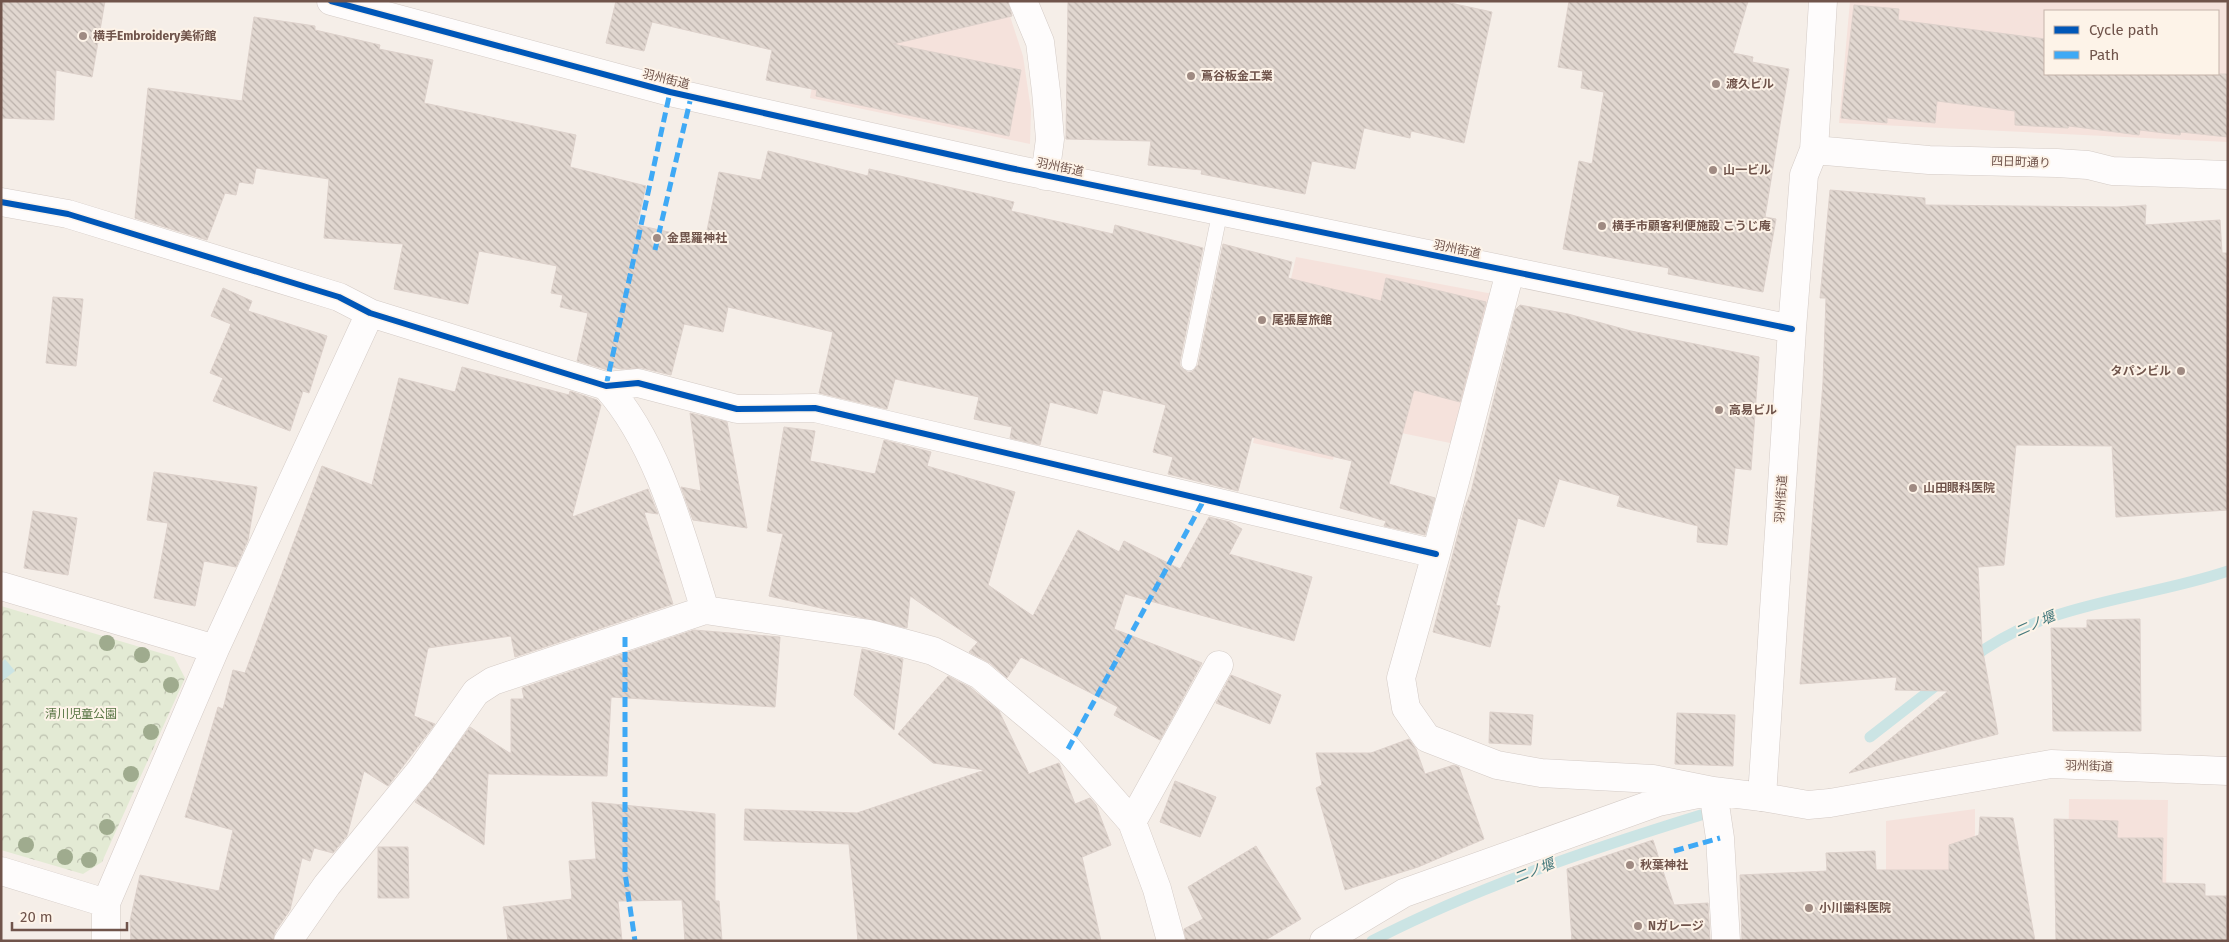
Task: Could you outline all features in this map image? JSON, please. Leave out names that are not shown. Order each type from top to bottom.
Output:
[{"type":"street","name":"羽州街道","points":[[331,1],[670,92],[1045,176],[1792,329],[1762,797],[1808,805],[1830,803],[2051,764],[2228,771]]},
{"type":"street","points":[[1024,1],[1040,42],[1046,91],[1050,139],[1045,176]]},
{"type":"street","points":[[1792,329],[1804,175],[1814,150],[1822,1]]},
{"type":"street","name":"四日町通り","points":[[1814,150],[1929,160],[2057,163],[2088,165],[2112,171],[2228,175]]},
{"type":"street","points":[[1,202],[68,214],[339,297],[370,312],[606,386],[638,384],[737,409],[815,408],[1436,554]]},
{"type":"street","points":[[1510,272],[1436,554],[1401,678],[1406,708],[1427,738],[1497,765],[1532,772],[1653,779],[1713,791],[1762,797]]},
{"type":"street","points":[[106,941],[106,903],[215,649],[370,312]]},
{"type":"street","points":[[606,386],[623,405],[667,489],[705,610]]},
{"type":"street","points":[[1,586],[215,649]]},
{"type":"street","points":[[288,941],[327,885],[422,770],[476,692],[493,681],[705,610],[870,634],[933,652],[980,675],[1068,750],[1132,822],[1157,889],[1171,941]]},
{"type":"street","points":[[1132,822],[1219,665]]},
{"type":"street","points":[[1324,941],[1404,893],[1658,802],[1713,791]]},
{"type":"street","points":[[1713,791],[1720,838],[1726,941]]},
{"type":"street","points":[[1,871],[106,903]]},
{"type":"lane","points":[[1189,363],[1220,212]]},
{"type":"shaded area","points":[[828,1],[1005,1],[1023,56],[1031,110],[1030,144],[810,98]]},
{"type":"shaded area","points":[[1850,1],[2228,1],[2228,142],[1839,123]]},
{"type":"shaded area","points":[[1296,257],[1493,294],[1455,444],[1343,421],[1333,460],[1253,443]]},
{"type":"shaded area","points":[[2069,799],[2168,800],[2165,941],[2067,941]]},
{"type":"shaded area","points":[[1975,809],[1975,941],[1886,941],[1886,821]]},
{"type":"green space","name":"清川児童公園","points":[[1,606],[174,657],[185,678],[102,862],[83,874],[1,850]]},
{"type":"water","points":[[5,659],[15,671],[1,682],[1,663]]},
{"type":"building","points":[[1,1],[105,1],[92,77],[56,70],[54,120],[1,118]]},
{"type":"building","points":[[616,1],[1008,1],[1012,16],[893,44],[1021,70],[1009,136],[816,96],[817,90],[766,80],[772,50],[652,22],[644,51],[606,43]]},
{"type":"building","points":[[1068,1],[1441,1],[1492,12],[1464,143],[1411,131],[1410,138],[1364,128],[1355,169],[1312,161],[1305,194],[1201,174],[1202,170],[1148,165],[1151,141],[1066,139]]},
{"type":"building","points":[[1569,1],[1748,1],[1733,53],[1753,57],[1752,62],[1789,69],[1765,217],[1776,219],[1763,292],[1668,274],[1669,268],[1563,249],[1579,161],[1592,164],[1604,92],[1581,88],[1583,71],[1558,67]]},
{"type":"building","points":[[1854,5],[1899,9],[1898,20],[2044,39],[2044,75],[2228,74],[2228,137],[2181,132],[2180,135],[2140,130],[2139,135],[2069,126],[2068,128],[2015,125],[2015,111],[1937,101],[1935,123],[1887,118],[1887,123],[1841,118]]},
{"type":"building","points":[[254,17],[315,26],[315,30],[380,45],[379,49],[433,60],[424,103],[576,135],[570,167],[646,186],[637,225],[705,240],[719,172],[761,180],[768,151],[868,176],[869,169],[1014,202],[1011,211],[1113,234],[1115,225],[1203,248],[1180,361],[1180,366],[1187,372],[1192,372],[1198,365],[1223,244],[1292,262],[1288,278],[1381,301],[1386,278],[1486,302],[1460,402],[1414,390],[1389,484],[1435,498],[1425,535],[1384,526],[1386,521],[1340,508],[1352,461],[1252,437],[1238,491],[1168,474],[1173,457],[1153,452],[1166,405],[1103,390],[1097,414],[1050,402],[1040,445],[1010,438],[1012,427],[974,419],[979,397],[895,379],[887,409],[819,393],[833,332],[728,307],[723,332],[684,324],[671,375],[642,368],[621,369],[611,367],[611,370],[608,370],[577,361],[588,313],[560,307],[563,295],[551,293],[557,266],[479,251],[468,304],[394,289],[403,244],[324,238],[329,179],[256,168],[253,184],[239,182],[236,195],[225,193],[207,240],[135,218],[148,88],[242,101]]},
{"type":"building","points":[[1830,190],[1925,198],[1925,205],[2117,207],[2146,205],[2145,225],[2220,220],[2222,253],[2228,253],[2228,510],[2116,517],[2112,446],[2016,445],[2004,565],[1978,567],[1982,647],[1998,734],[1849,773],[1948,691],[1895,690],[1897,677],[1800,684],[1823,382],[1826,298],[1820,298]]},
{"type":"building","points":[[223,288],[252,301],[248,311],[327,336],[309,393],[303,391],[290,431],[213,401],[223,378],[210,373],[231,324],[211,316]]},
{"type":"building","points":[[53,297],[83,299],[76,366],[46,363]]},
{"type":"building","points":[[1520,305],[1568,314],[1631,331],[1759,357],[1751,470],[1735,468],[1727,545],[1697,542],[1698,526],[1617,506],[1620,496],[1559,479],[1544,527],[1518,518],[1496,605],[1500,606],[1490,647],[1433,632],[1465,507],[1471,492],[1516,309]]},
{"type":"building","points":[[462,367],[569,395],[570,391],[597,400],[601,405],[572,517],[648,489],[658,514],[644,512],[673,604],[515,657],[511,636],[428,648],[414,716],[435,724],[388,786],[364,771],[347,836],[333,853],[314,848],[310,861],[302,858],[290,910],[275,932],[273,941],[131,941],[130,921],[140,875],[219,891],[233,830],[185,817],[218,707],[223,709],[233,670],[245,673],[322,466],[372,485],[399,378],[455,392]]},
{"type":"building","points":[[690,413],[727,422],[747,528],[693,520],[681,487],[701,491]]},
{"type":"building","points":[[784,427],[815,431],[810,461],[875,474],[884,440],[931,452],[927,466],[1015,492],[988,585],[1033,616],[1078,530],[1119,552],[1124,541],[1180,569],[1209,517],[1230,522],[1242,529],[1229,554],[1312,577],[1294,641],[1125,594],[1114,629],[1202,663],[1160,740],[1114,715],[1118,707],[1021,657],[1007,678],[990,663],[969,652],[978,642],[910,596],[907,628],[769,596],[783,534],[767,531]]},
{"type":"building","points":[[154,472],[257,487],[248,540],[236,567],[204,561],[195,606],[154,598],[168,523],[147,520]]},
{"type":"building","points":[[33,511],[77,518],[68,575],[24,568]]},
{"type":"building","points":[[2140,619],[2141,731],[2053,731],[2051,628],[2087,628],[2087,620]]},
{"type":"building","points":[[694,630],[780,637],[775,707],[611,697],[607,776],[488,774],[484,845],[415,802],[470,727],[511,754],[511,699],[524,699],[522,688]]},
{"type":"building","points":[[862,649],[903,659],[894,730],[854,695]]},
{"type":"building","points":[[1231,675],[1281,695],[1270,724],[1216,703]]},
{"type":"building","points":[[948,676],[971,688],[999,711],[1029,774],[1059,763],[1075,804],[1090,798],[1096,805],[1111,845],[1082,857],[1101,941],[858,941],[849,844],[744,840],[745,809],[857,813],[985,770],[933,763],[898,734]]},
{"type":"building","points":[[1490,712],[1533,715],[1531,745],[1489,743]]},
{"type":"building","points":[[1677,713],[1735,715],[1733,766],[1675,764]]},
{"type":"building","points":[[1409,739],[1416,749],[1425,774],[1454,765],[1459,767],[1484,839],[1418,867],[1345,890],[1316,788],[1322,785],[1316,753],[1371,753]]},
{"type":"building","points":[[1175,781],[1216,797],[1200,837],[1160,822]]},
{"type":"building","points":[[592,802],[715,814],[715,901],[719,901],[722,941],[685,941],[682,900],[618,901],[622,941],[508,941],[503,907],[572,899],[569,861],[596,859]]},
{"type":"building","points":[[1980,817],[2013,818],[2035,941],[1742,941],[1740,875],[1827,871],[1826,853],[1875,851],[1876,870],[1949,870],[1949,845],[1979,835]]},
{"type":"building","points":[[2054,819],[2118,821],[2117,838],[2163,838],[2162,883],[2205,884],[2205,896],[2227,896],[2226,941],[2056,941]]},
{"type":"building","points":[[1653,840],[1674,905],[1708,903],[1710,941],[1572,941],[1567,869]]},
{"type":"building","points":[[1256,846],[1301,919],[1264,941],[1186,941],[1184,929],[1203,919],[1188,887]]},
{"type":"building","points":[[378,847],[408,847],[409,898],[378,898]]},
{"type":"waterway","name":"二ノ堰","points":[[1971,659],[2000,640],[2030,625],[2062,613],[2195,581],[2228,571]]},
{"type":"waterway","name":"二ノ堰","points":[[1870,737],[1942,681]]},
{"type":"waterway","name":"二ノ堰","points":[[1372,941],[1452,903],[1492,887],[1575,856],[1701,815]]},
{"type":"marked path","points":[[606,386],[670,92]]},
{"type":"marked path","points":[[655,250],[691,97]]},
{"type":"marked path","points":[[1068,749],[1205,498]]},
{"type":"marked path","points":[[625,637],[625,873],[635,941]]},
{"type":"marked path","points":[[1674,851],[1720,838]]},
{"type":"cycle path","points":[[331,1],[670,92],[1010,168],[1792,329]]},
{"type":"cycle path","points":[[1,202],[68,214],[339,297],[370,313],[606,386],[638,383],[737,409],[815,408],[1436,554]]},
{"type":"place","name":"横手Embroidery美術館","points":[[83,36]]},
{"type":"place","name":"蔦谷板金工業","points":[[1191,76]]},
{"type":"place","name":"渡久ビル","points":[[1716,84]]},
{"type":"place","name":"山一ビル","points":[[1713,170]]},
{"type":"place","name":"横手市顧客利便施設 こうじ庵","points":[[1602,226]]},
{"type":"place","name":"金毘羅神社","points":[[657,238]]},
{"type":"place","name":"尾張屋旅館","points":[[1262,320]]},
{"type":"place","name":"タパンビル","points":[[2181,371]]},
{"type":"place","name":"高易ビル","points":[[1719,410]]},
{"type":"place","name":"山田眼科医院","points":[[1913,488]]},
{"type":"place","name":"秋葉神社","points":[[1630,865]]},
{"type":"place","name":"小川歯科医院","points":[[1809,908]]},
{"type":"place","name":"Nガレージ","points":[[1638,926]]}]
